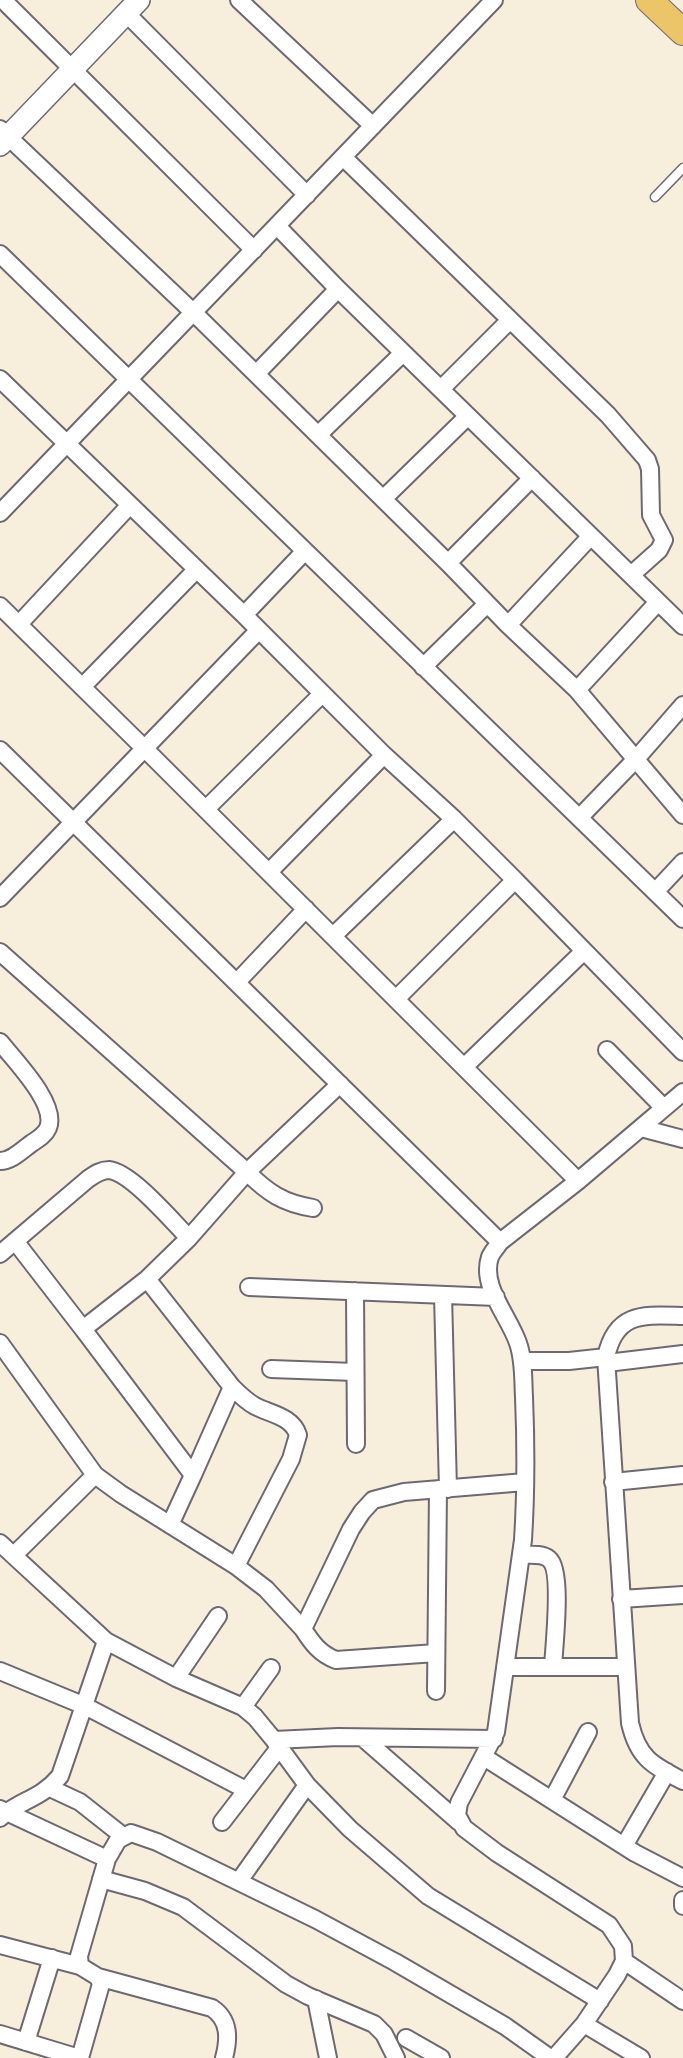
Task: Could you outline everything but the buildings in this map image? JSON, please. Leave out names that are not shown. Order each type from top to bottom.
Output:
[{"type":"main road","points":[[649,0],[683,32]]},
{"type":"street","points":[[3,0],[254,250]]},
{"type":"street","points":[[239,0],[373,126]]},
{"type":"street","points":[[2,509],[129,381],[494,0]]},
{"type":"street","points":[[307,195],[131,5],[72,69],[3,137],[194,313],[448,563],[507,625],[577,690],[683,815]]},
{"type":"street","points":[[343,157],[608,415],[647,460],[650,469],[651,515],[664,540],[659,550],[631,575]]},
{"type":"street","points":[[277,226],[338,289],[683,626]]},
{"type":"street","points":[[0,254],[683,919]]},
{"type":"street","points":[[256,374],[338,289]]},
{"type":"street","points":[[441,389],[510,320]]},
{"type":"street","points":[[318,435],[403,353]]},
{"type":"street","points":[[0,379],[244,615],[384,755],[454,819],[683,1052]]},
{"type":"street","points":[[383,499],[468,416]]},
{"type":"street","points":[[448,563],[532,478]]},
{"type":"street","points":[[19,624],[130,505]]},
{"type":"street","points":[[507,625],[591,536]]},
{"type":"street","points":[[244,615],[305,551]]},
{"type":"street","points":[[82,687],[196,570]]},
{"type":"street","points":[[577,690],[658,602]]},
{"type":"street","points":[[423,666],[487,604]]},
{"type":"street","points":[[0,606],[146,748],[578,1181]]},
{"type":"street","points":[[2,892],[73,823],[258,630]]},
{"type":"street","points":[[206,809],[322,694]]},
{"type":"street","points":[[579,818],[680,714]]},
{"type":"street","points":[[0,750],[500,1242]]},
{"type":"street","points":[[269,872],[384,755]]},
{"type":"street","points":[[333,936],[454,819]]},
{"type":"street","points":[[656,892],[683,862]]},
{"type":"street","points":[[396,999],[515,880]]},
{"type":"street","points":[[237,982],[306,909]]},
{"type":"street","points":[[464,1067],[584,951]]},
{"type":"street","points":[[0,952],[272,1194],[298,1205],[313,1208]]},
{"type":"street","points":[[0,1042],[41,1095],[50,1118],[49,1126],[44,1134],[15,1156],[0,1161]]},
{"type":"street","points":[[608,1050],[664,1108]]},
{"type":"street","points":[[83,1329],[147,1279],[189,1238],[247,1172],[340,1084]]},
{"type":"street","points":[[459,1822],[457,1809],[494,1740],[498,1720],[521,1555],[525,1482],[522,1361],[518,1343],[489,1280],[490,1255],[500,1242],[578,1181],[683,1092]]},
{"type":"street","points":[[641,1128],[683,1139]]},
{"type":"street","points":[[0,1254],[88,1179],[107,1170],[125,1175],[189,1238]]},
{"type":"street","points":[[15,1241],[193,1475]]},
{"type":"street","points":[[147,1279],[232,1387],[255,1406],[292,1423],[298,1435],[291,1459],[236,1566]]},
{"type":"street","points":[[249,1287],[496,1296]]},
{"type":"street","points":[[355,1291],[356,1444]]},
{"type":"street","points":[[436,1691],[443,1489],[443,1294]]},
{"type":"street","points":[[683,1316],[647,1315],[629,1320],[615,1333],[607,1360],[630,1723],[634,1740],[645,1758],[683,1781]]},
{"type":"street","points":[[0,1343],[95,1475],[121,1494],[236,1566],[266,1589],[326,1656],[336,1660],[436,1653]]},
{"type":"street","points":[[522,1361],[607,1360],[683,1354]]},
{"type":"street","points":[[271,1369],[356,1372]]},
{"type":"street","points":[[170,1525],[232,1387]]},
{"type":"street","points":[[14,1555],[95,1475]]},
{"type":"street","points":[[613,1482],[683,1475]]},
{"type":"street","points":[[303,1629],[351,1529],[373,1500],[388,1495],[525,1482]]},
{"type":"street","points":[[0,1543],[106,1641],[176,1678],[243,1707],[255,1717],[307,1785],[350,1829],[428,1896],[600,2001]]},
{"type":"street","points":[[521,1555],[548,1557],[556,1572],[553,1666]]},
{"type":"street","points":[[621,1599],[683,1595]]},
{"type":"street","points":[[176,1678],[218,1616]]},
{"type":"street","points":[[2,1813],[38,1797],[60,1776],[106,1641]]},
{"type":"street","points":[[505,1667],[626,1666]]},
{"type":"street","points":[[243,1707],[272,1668]]},
{"type":"street","points":[[0,1671],[85,1706],[246,1790]]},
{"type":"street","points":[[552,1800],[588,1732]]},
{"type":"street","points":[[222,1822],[276,1744],[313,1738],[494,1740]]},
{"type":"street","points":[[80,1966],[79,1956],[107,1859],[114,1845],[123,1836],[131,1833],[238,1881],[395,1962],[505,2026],[552,2058],[584,2024],[617,1975],[624,1961],[623,1946],[618,1935],[609,1925],[470,1833],[363,1738]]},
{"type":"street","points":[[484,1757],[624,1846],[683,1878]]},
{"type":"street","points":[[624,1846],[667,1772]]},
{"type":"street","points":[[238,1881],[307,1785]]},
{"type":"street","points":[[50,1788],[80,1802],[123,1836]]},
{"type":"street","points":[[2,1813],[107,1859]]},
{"type":"street","points":[[101,1879],[145,1891],[183,1907],[286,1984],[374,2024],[384,2034],[396,2058]]},
{"type":"street","points":[[683,1900],[683,1906]]},
{"type":"street","points":[[0,1945],[80,1966],[98,1977],[212,2008],[219,2013],[228,2033],[224,2058]]},
{"type":"street","points":[[26,2042],[52,1958]]},
{"type":"street","points":[[624,1961],[683,2001]]},
{"type":"street","points":[[0,2034],[80,2058],[100,1988],[98,1977]]},
{"type":"street","points":[[316,1999],[328,2058]]},
{"type":"street","points":[[584,2024],[641,2058]]},
{"type":"street","points":[[406,2038],[441,2058]]},
{"type":"street","points":[[520,2058],[534,2047]]},
{"type":"lane","points":[[655,197],[683,168]]}]
